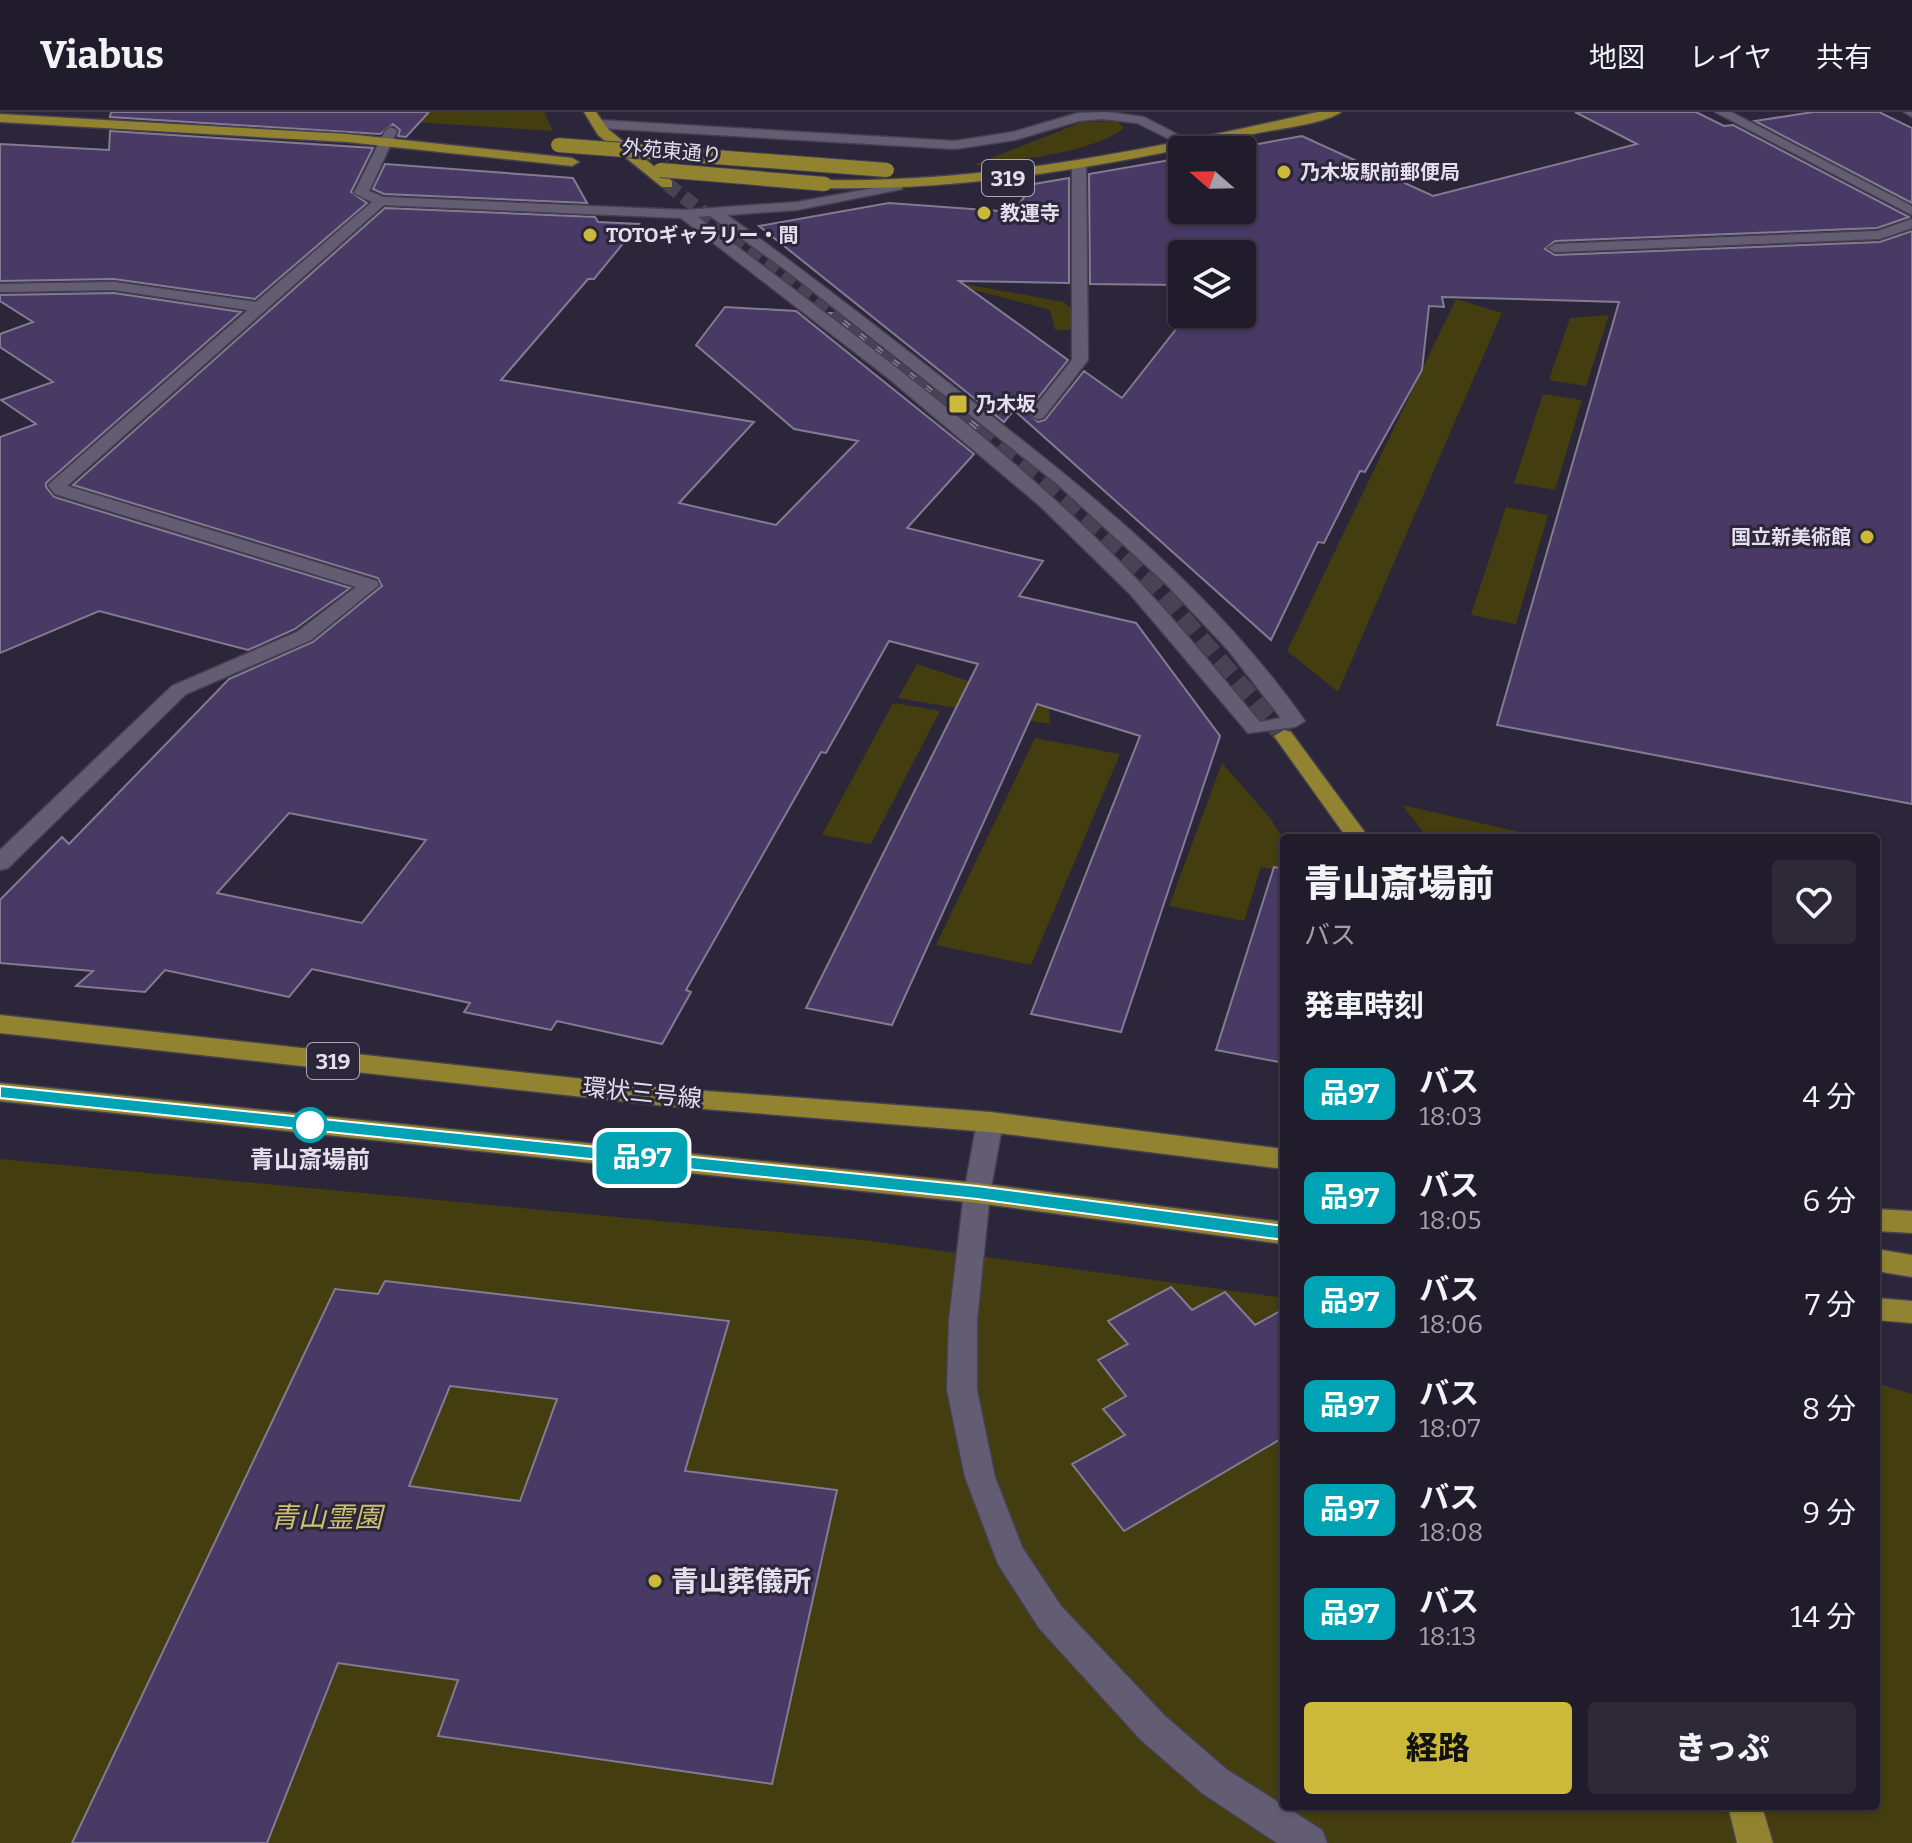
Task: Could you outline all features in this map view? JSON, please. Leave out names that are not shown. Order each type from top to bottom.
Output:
[{"type":"main road","name":"外苑東通り","points":[[71,112],[387,136],[587,164]]},
{"type":"main road","name":"外苑東通り","points":[[1221,136],[1335,112]]},
{"type":"main road","name":"外苑東通り","points":[[0,118],[558,145],[887,170],[992,167],[1193,128]]},
{"type":"main road","points":[[594,118],[667,184]]},
{"type":"main road","name":"外苑東通り","points":[[619,166],[825,184],[897,186],[981,182],[1168,147]]},
{"type":"main road","points":[[1284,736],[1355,834]]},
{"type":"main road","name":"環状三号線","points":[[0,1024],[666,1097],[990,1122],[1280,1158]]},
{"type":"main road","points":[[0,1092],[977,1193],[1280,1232]]},
{"type":"main road","points":[[1880,1220],[1912,1222]]},
{"type":"main road","points":[[1880,1261],[1912,1266]]},
{"type":"main road","points":[[1880,1310],[1912,1312]]},
{"type":"main road","points":[[1746,1810],[1755,1843]]},
{"type":"street","points":[[1721,112],[1912,211]]},
{"type":"street","points":[[594,118],[955,145],[1015,136],[1078,117],[1102,115],[1140,120],[1175,136]]},
{"type":"street","points":[[387,136],[361,193],[381,201],[685,214],[797,206],[897,186]]},
{"type":"street","points":[[1037,414],[1080,360],[1079,166]]},
{"type":"street","points":[[4,852],[179,690],[304,636],[370,585],[61,490],[57,485],[381,201]]},
{"type":"street","points":[[685,214],[1000,460],[1127,579],[1255,729],[1295,721],[1235,646],[1172,579],[1062,479],[792,268],[713,212]]},
{"type":"street","points":[[1555,248],[1880,235],[1912,223]]},
{"type":"street","points":[[0,288],[9,285],[114,286],[258,307]]},
{"type":"street","points":[[990,1122],[977,1193],[963,1320],[962,1390],[980,1477],[1009,1554],[1050,1617],[1153,1728],[1214,1781],[1309,1843]]},
{"type":"street","points":[[1880,1311],[1912,1318]]},
{"type":"green space","points":[[260,112],[544,112],[553,131]]},
{"type":"green space","points":[[1117,121],[1124,128],[1092,144],[1051,154],[972,166],[1082,122]]},
{"type":"green space","points":[[954,282],[1064,302],[1073,310],[1070,330],[1055,330],[1050,310],[970,289],[944,289]]},
{"type":"green space","points":[[1456,299],[1502,313],[1338,692],[1287,651]]},
{"type":"green space","points":[[1609,315],[1586,386],[1549,380],[1570,318]]},
{"type":"green space","points":[[1543,394],[1582,400],[1555,490],[1514,483]]},
{"type":"green space","points":[[1506,507],[1548,515],[1516,624],[1471,615]]},
{"type":"green space","points":[[917,664],[1049,708],[1050,724],[898,698]]},
{"type":"green space","points":[[893,703],[940,711],[871,844],[822,835]]},
{"type":"green space","points":[[1035,738],[1120,754],[1031,965],[936,945]]},
{"type":"green space","points":[[1222,763],[1281,834],[1280,871],[1261,867],[1244,921],[1169,906]]},
{"type":"green space","points":[[1402,805],[1528,834],[1425,834]]},
{"type":"green space","name":"青山霊園","points":[[0,1159],[863,1240],[1280,1297],[1280,1810],[1880,1810],[1880,1384],[1912,1394],[1912,1843],[0,1843]]},
{"type":"building","points":[[111,112],[429,112],[406,137],[398,136],[400,130],[393,124],[380,134],[110,117]]},
{"type":"building","points":[[1575,112],[1696,112],[1724,126],[1733,125],[1909,217],[1877,228],[1555,241],[1545,249],[1555,255],[1880,242],[1912,231],[1912,804],[1497,725],[1619,302],[1442,297],[1444,307],[1429,306],[1422,370],[1365,472],[1360,471],[1324,543],[1318,542],[1271,640],[1014,410],[1004,422],[759,226],[889,203],[1013,212],[1034,184],[1069,178],[1069,283],[959,281],[1068,360],[1027,412],[1038,422],[1045,420],[1084,371],[1122,398],[1177,328],[1256,328],[1256,240],[1168,240],[1168,285],[1090,284],[1089,174],[1168,160],[1168,224],[1256,224],[1256,144],[1302,136],[1433,196],[1637,144]]},
{"type":"building","points":[[1813,112],[1879,112],[1912,128],[1912,203],[1755,121]]},
{"type":"building","points":[[110,131],[373,148],[351,192],[367,203],[255,299],[114,279],[0,281],[0,144],[109,150]]},
{"type":"building","points":[[385,164],[573,178],[587,203],[384,194],[373,189]]},
{"type":"building","points":[[385,208],[595,217],[598,222],[639,224],[594,279],[588,279],[501,380],[754,422],[679,503],[776,525],[858,441],[794,429],[696,345],[725,307],[796,311],[974,454],[907,528],[1043,561],[1019,596],[1136,623],[1220,736],[1121,1032],[1031,1014],[1140,736],[1037,704],[892,1025],[806,1008],[978,664],[889,641],[826,753],[821,752],[686,990],[691,992],[662,1044],[557,1021],[551,1030],[464,1012],[470,1003],[312,969],[289,997],[165,970],[145,992],[76,986],[93,971],[0,963],[0,900],[62,837],[69,844],[229,679],[313,642],[382,586],[378,578],[73,485]],"holes":[[[289,813],[426,840],[362,923],[217,893]]]},
{"type":"building","points":[[114,293],[241,312],[46,483],[46,487],[54,497],[350,588],[295,629],[248,650],[99,611],[0,653],[0,437],[36,424],[1,400],[53,382],[0,347],[0,334],[33,322],[0,301],[0,295]]},
{"type":"building","points":[[830,313],[835,313],[991,436],[988,438]]},
{"type":"building","points":[[1274,867],[1280,868],[1280,1062],[1216,1050]]},
{"type":"building","name":"青山葬儀所","points":[[385,1281],[729,1321],[685,1471],[837,1490],[772,1784],[438,1736],[458,1680],[338,1663],[267,1843],[72,1843],[335,1289],[378,1294]],"holes":[[[450,1386],[557,1399],[520,1501],[409,1486]]]},
{"type":"building","points":[[1171,1287],[1192,1310],[1225,1292],[1255,1325],[1280,1311],[1280,1439],[1124,1531],[1072,1464],[1125,1435],[1103,1409],[1126,1396],[1098,1360],[1128,1344],[1108,1321]]},
{"type":"tunnel","points":[[667,184],[936,394]]},
{"type":"tunnel","points":[[934,392],[1072,506],[1146,576],[1284,736]]},
{"type":"bus line","name":"品97","points":[[0,1092],[977,1193],[1280,1232]]},
{"type":"place","name":"乃木坂駅前郵便局","points":[[1284,172]]},
{"type":"place","name":"教運寺","points":[[984,213]]},
{"type":"place","name":"TOTOギャラリー・間","points":[[590,235]]},
{"type":"place","name":"乃木坂","points":[[958,404]]},
{"type":"place","name":"国立新美術館","points":[[1867,537]]},
{"type":"place","name":"青山斎場前","points":[[310,1125]]},
{"type":"place","name":"青山葬儀所","points":[[655,1581]]}]
